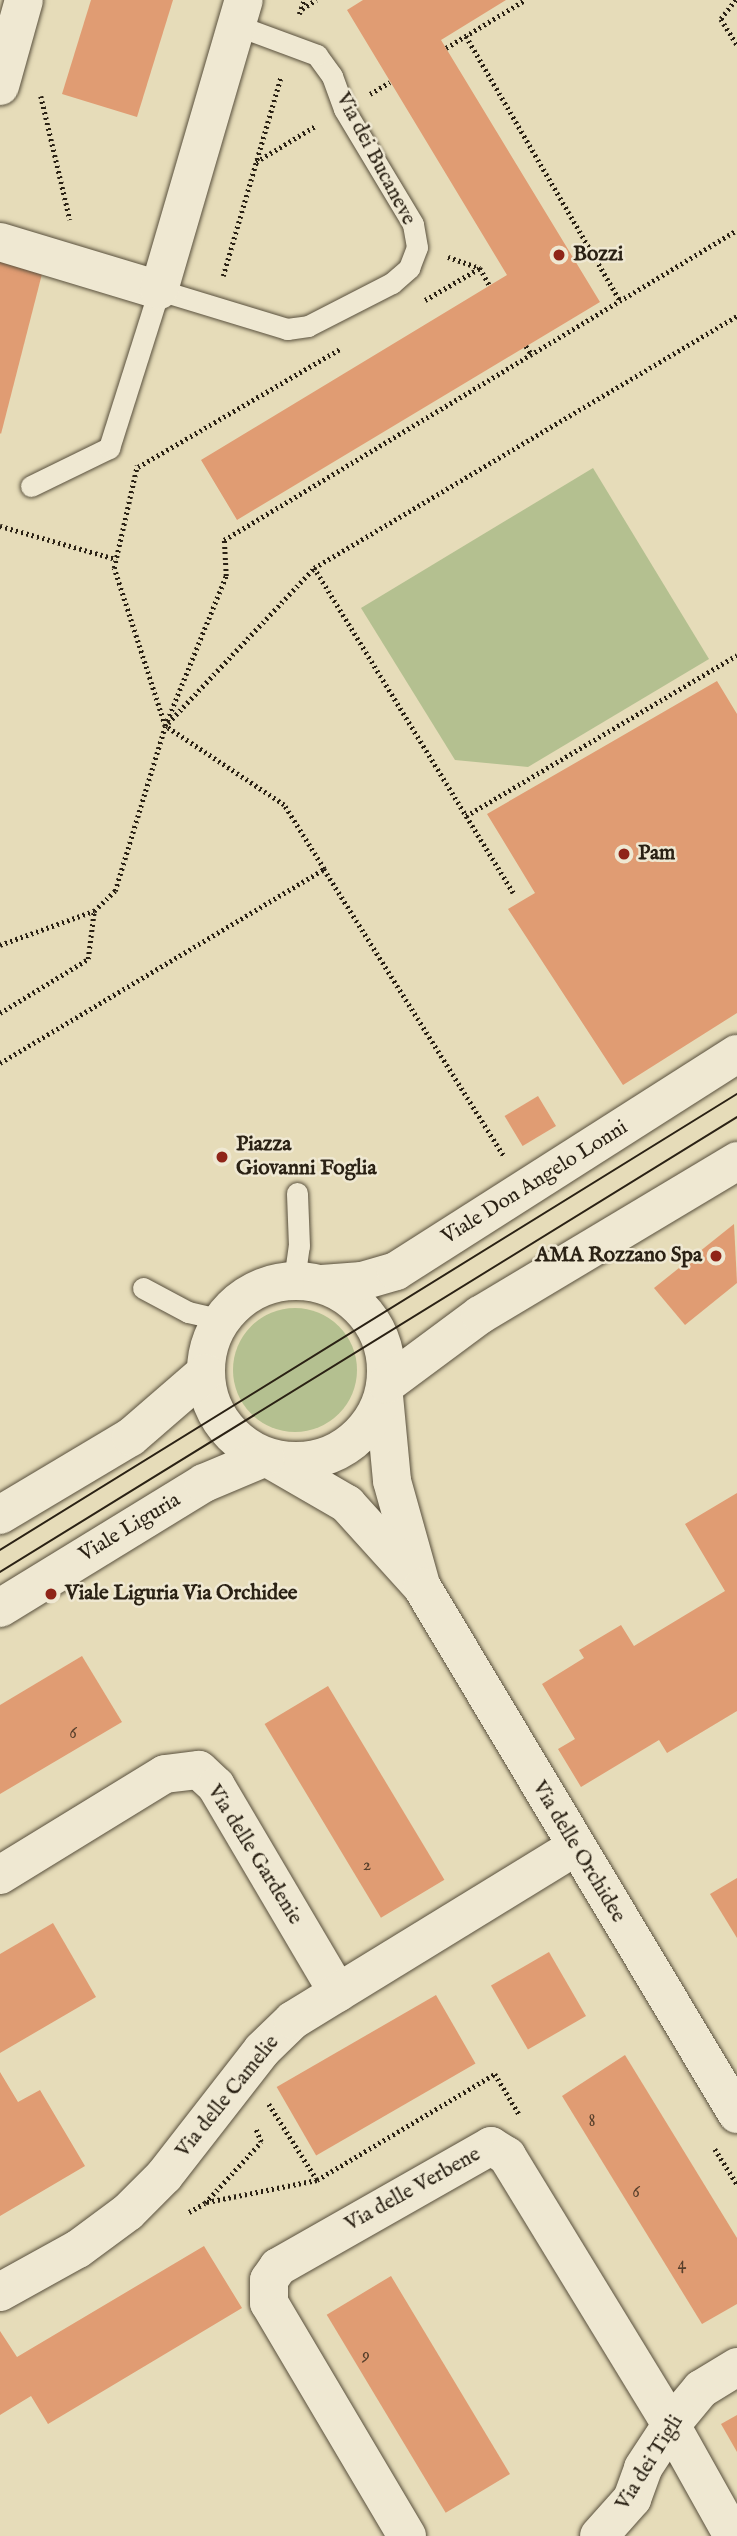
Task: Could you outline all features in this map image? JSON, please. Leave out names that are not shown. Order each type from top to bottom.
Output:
[{"type":"street","points":[[0,86],[24,0]]},
{"type":"street","name":"Via dei Bucaneve","points":[[159,290],[240,13]]},
{"type":"street","points":[[0,242],[159,290]]},
{"type":"street","name":"Viale Don Angelo Lonni","points":[[308,1282],[362,1281],[396,1271],[737,1054]]},
{"type":"street","points":[[385,1390],[480,1315],[737,1161]]},
{"type":"street","points":[[308,1282],[348,1296],[372,1320],[384,1349],[385,1390],[371,1423],[351,1444],[324,1457],[295,1462],[266,1457],[246,1447],[223,1426],[209,1396],[205,1373],[209,1345],[222,1320],[241,1299],[266,1286],[308,1282]]},
{"type":"street","points":[[0,1515],[131,1437],[205,1373]]},
{"type":"street","name":"Via delle Orchidee","points":[[385,1390],[391,1481],[422,1587]]},
{"type":"street","name":"Via delle Orchidee","points":[[266,1457],[347,1504],[422,1587],[574,1848],[737,2114]]},
{"type":"street","name":"Viale Liguria","points":[[0,1608],[193,1489],[266,1457]]},
{"type":"street","name":"Via delle Gardenie","points":[[0,1875],[165,1774],[182,1769],[199,1770],[216,1786],[338,1993]]},
{"type":"street","name":"Via delle Camelie","points":[[0,2292],[78,2249],[128,2212],[164,2176],[262,2050],[293,2020],[574,1848]]},
{"type":"street","name":"Via delle Verbene","points":[[407,2536],[269,2303],[269,2280],[278,2267],[472,2154],[491,2146],[507,2156],[671,2425],[733,2536]]},
{"type":"street","name":"Via dei Tigli","points":[[598,2536],[632,2499],[643,2468],[671,2425],[701,2389],[737,2367]]},
{"type":"lane","name":"Via dei Bucaneve","points":[[159,290],[287,329],[308,326],[392,283],[409,268],[417,247],[414,224],[344,109],[332,76],[317,55],[240,13]]},
{"type":"lane","points":[[31,486],[109,448],[159,290]]},
{"type":"lane","points":[[297,1192],[299,1246],[308,1282]]},
{"type":"lane","points":[[143,1288],[188,1312],[222,1320]]},
{"type":"path","points":[[214,308],[304,0]]},
{"type":"path","points":[[301,9],[316,0]]},
{"type":"path","points":[[446,48],[525,0]]},
{"type":"path","points":[[736,0],[721,19],[737,45]]},
{"type":"path","points":[[466,36],[620,301]]},
{"type":"path","points":[[40,93],[82,267]]},
{"type":"path","points":[[0,945],[93,911],[115,891],[166,726],[226,576],[224,540],[737,230]]},
{"type":"path","points":[[417,247],[480,268],[490,285]]},
{"type":"path","points":[[421,302],[480,268]]},
{"type":"path","points":[[166,726],[314,568],[737,316]]},
{"type":"path","points":[[137,467],[350,343]]},
{"type":"path","points":[[526,345],[532,355]]},
{"type":"path","points":[[0,526],[116,559]]},
{"type":"path","points":[[114,568],[166,726],[284,805],[507,1159]]},
{"type":"path","points":[[314,568],[513,893]]},
{"type":"path","points":[[466,816],[737,655]]},
{"type":"path","points":[[0,1063],[324,869]]},
{"type":"path","points":[[0,1013],[88,959],[93,911]]},
{"type":"path","points":[[262,2091],[317,2180]]},
{"type":"path","points":[[181,2216],[205,2203],[261,2142],[252,2118]]},
{"type":"green space","points":[[593,468],[709,659],[528,767],[455,760],[361,608]]},
{"type":"green space","points":[[295,1308],[319,1312],[339,1326],[353,1346],[357,1370],[353,1394],[339,1414],[319,1428],[295,1432],[271,1428],[251,1414],[237,1394],[233,1370],[237,1346],[251,1326],[271,1312]]},
{"type":"building","points":[[91,0],[173,0],[137,117],[62,94]]},
{"type":"building","points":[[363,0],[506,0],[441,40],[600,302],[237,520],[201,460],[507,275],[347,10]]},
{"type":"building","points":[[0,253],[44,266],[1,434],[0,433]]},
{"type":"building","name":"Pam","points":[[717,681],[737,714],[737,1013],[623,1085],[508,909],[535,893],[487,814]]},
{"type":"building","points":[[538,1096],[556,1126],[523,1146],[505,1116]]},
{"type":"building","name":"AMA Rozzano Spa","points":[[734,1224],[737,1283],[685,1325],[654,1288]]},
{"type":"building","points":[[737,1493],[737,1711],[667,1753],[659,1740],[581,1787],[558,1749],[575,1739],[542,1684],[584,1658],[579,1650],[621,1625],[634,1646],[725,1591],[685,1524]]},
{"type":"building","points":[[82,1656],[122,1722],[0,1794],[0,1705]]},
{"type":"building","points":[[328,1686],[444,1880],[381,1918],[265,1724]]},
{"type":"building","points":[[737,1878],[737,1938],[710,1894]]},
{"type":"building","points":[[53,1923],[96,1997],[0,2053],[0,1954]]},
{"type":"building","points":[[549,1952],[586,2016],[528,2050],[491,1986]]},
{"type":"building","points":[[436,1995],[476,2063],[316,2155],[277,2087]]},
{"type":"building","points":[[625,2055],[737,2238],[737,2304],[702,2324],[562,2096]]},
{"type":"building","points":[[0,2072],[18,2102],[40,2090],[85,2166],[0,2216]]},
{"type":"building","points":[[204,2246],[242,2308],[48,2424],[31,2396],[0,2415],[0,2331],[17,2357]]},
{"type":"building","points":[[391,2276],[510,2474],[446,2513],[327,2315]]},
{"type":"building","points":[[737,2415],[737,2452],[721,2424]]},
{"type":"tram line","points":[[0,1550],[737,1094]]},
{"type":"tram line","points":[[0,1572],[737,1117]]},
{"type":"place","name":"Bozzi","points":[[559,255]]},
{"type":"place","name":"Pam","points":[[624,854]]},
{"type":"place","name":"Piazza Giovanni Foglia","points":[[222,1157]]},
{"type":"place","name":"AMA Rozzano Spa","points":[[716,1256]]},
{"type":"place","name":"Viale Liguria Via Orchidee","points":[[51,1594]]}]
